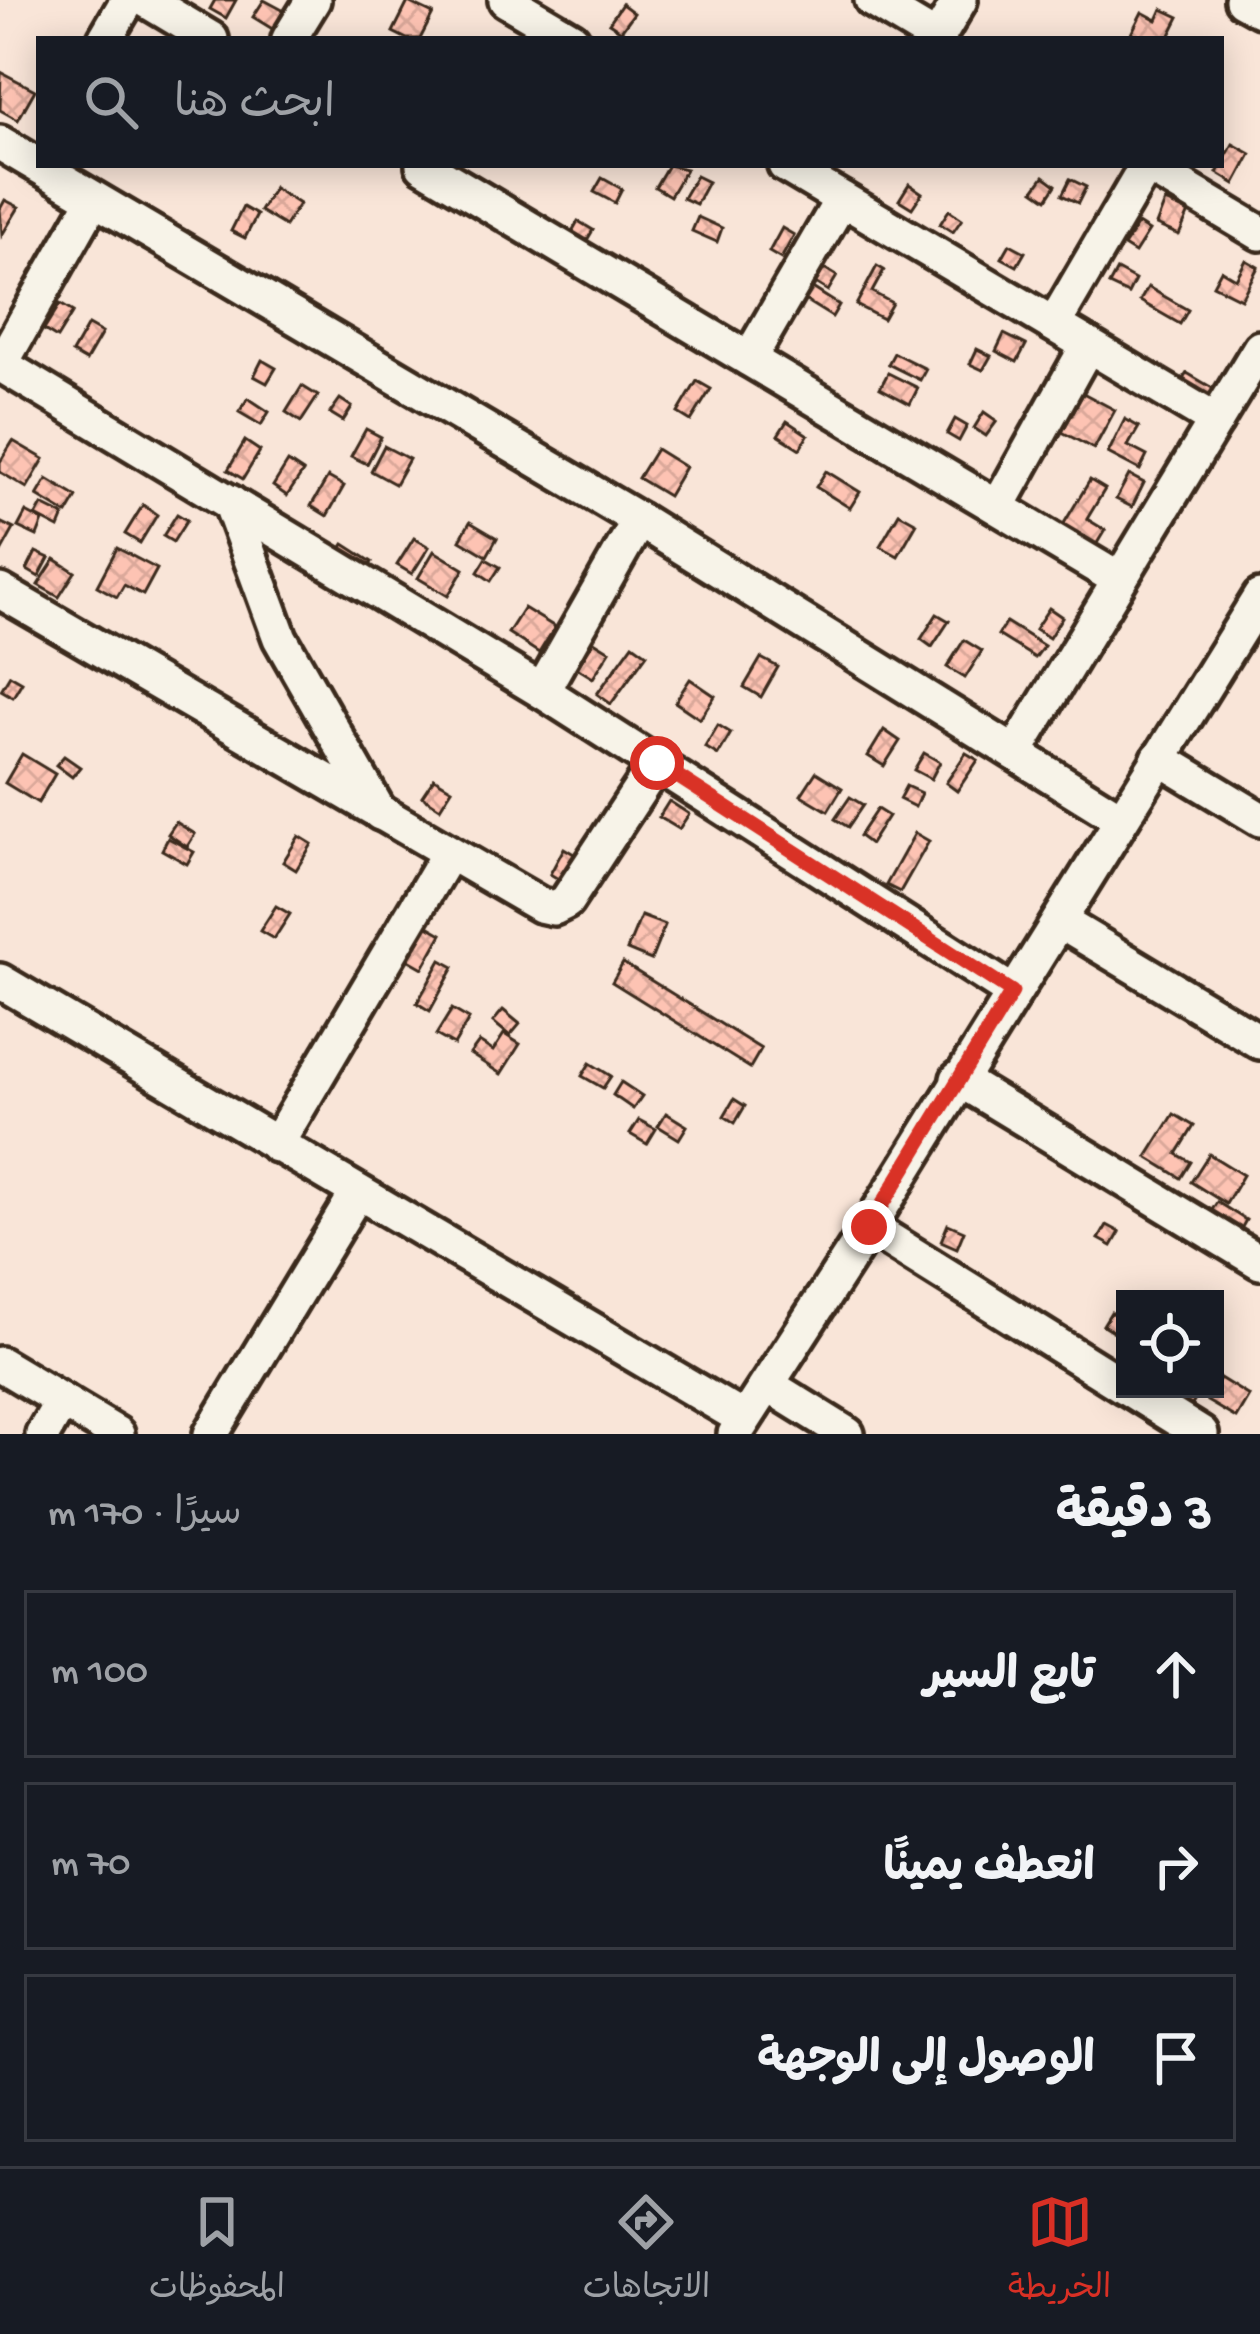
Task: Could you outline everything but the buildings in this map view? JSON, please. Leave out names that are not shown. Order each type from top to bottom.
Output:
[{"type":"street","points":[[107,36],[128,0]]},
{"type":"street","points":[[146,0],[207,36]]},
{"type":"street","points":[[291,36],[313,0]]},
{"type":"street","points":[[872,0],[932,36]]},
{"type":"street","points":[[939,36],[959,0]]},
{"type":"street","points":[[1242,0],[1260,10]]},
{"type":"street","points":[[514,2],[567,36]]},
{"type":"street","points":[[0,143],[36,158]]},
{"type":"street","points":[[50,168],[94,199],[639,520],[1121,819]]},
{"type":"street","points":[[428,168],[1118,579]]},
{"type":"street","points":[[790,168],[1216,421]]},
{"type":"street","points":[[1054,324],[1145,168]]},
{"type":"street","points":[[1152,168],[1260,233]]},
{"type":"street","points":[[94,199],[0,364],[542,691],[1012,992]]},
{"type":"street","points":[[749,359],[842,199]]},
{"type":"street","points":[[998,508],[1088,345]]},
{"type":"street","points":[[1016,751],[1260,348]]},
{"type":"street","points":[[230,502],[280,638],[381,814]]},
{"type":"street","points":[[542,691],[639,520]]},
{"type":"street","points":[[0,591],[540,905],[554,908],[566,902],[657,763]]},
{"type":"street","points":[[0,981],[357,1192],[739,1427],[869,1227],[1260,597]]},
{"type":"street","points":[[1159,758],[1260,819]]},
{"type":"street","points":[[276,1145],[448,854]]},
{"type":"street","points":[[1059,921],[1260,1042]]},
{"type":"street","points":[[958,1079],[1260,1262]]},
{"type":"street","points":[[211,1434],[357,1192]]},
{"type":"street","points":[[869,1227],[1116,1381]]},
{"type":"street","points":[[0,1364],[118,1434]]},
{"type":"street","points":[[768,1385],[847,1434]]},
{"type":"street","points":[[1143,1398],[1201,1434]]},
{"type":"street","points":[[43,1434],[62,1401]]},
{"type":"route","points":[[657,763],[1012,992],[869,1227]]}]
